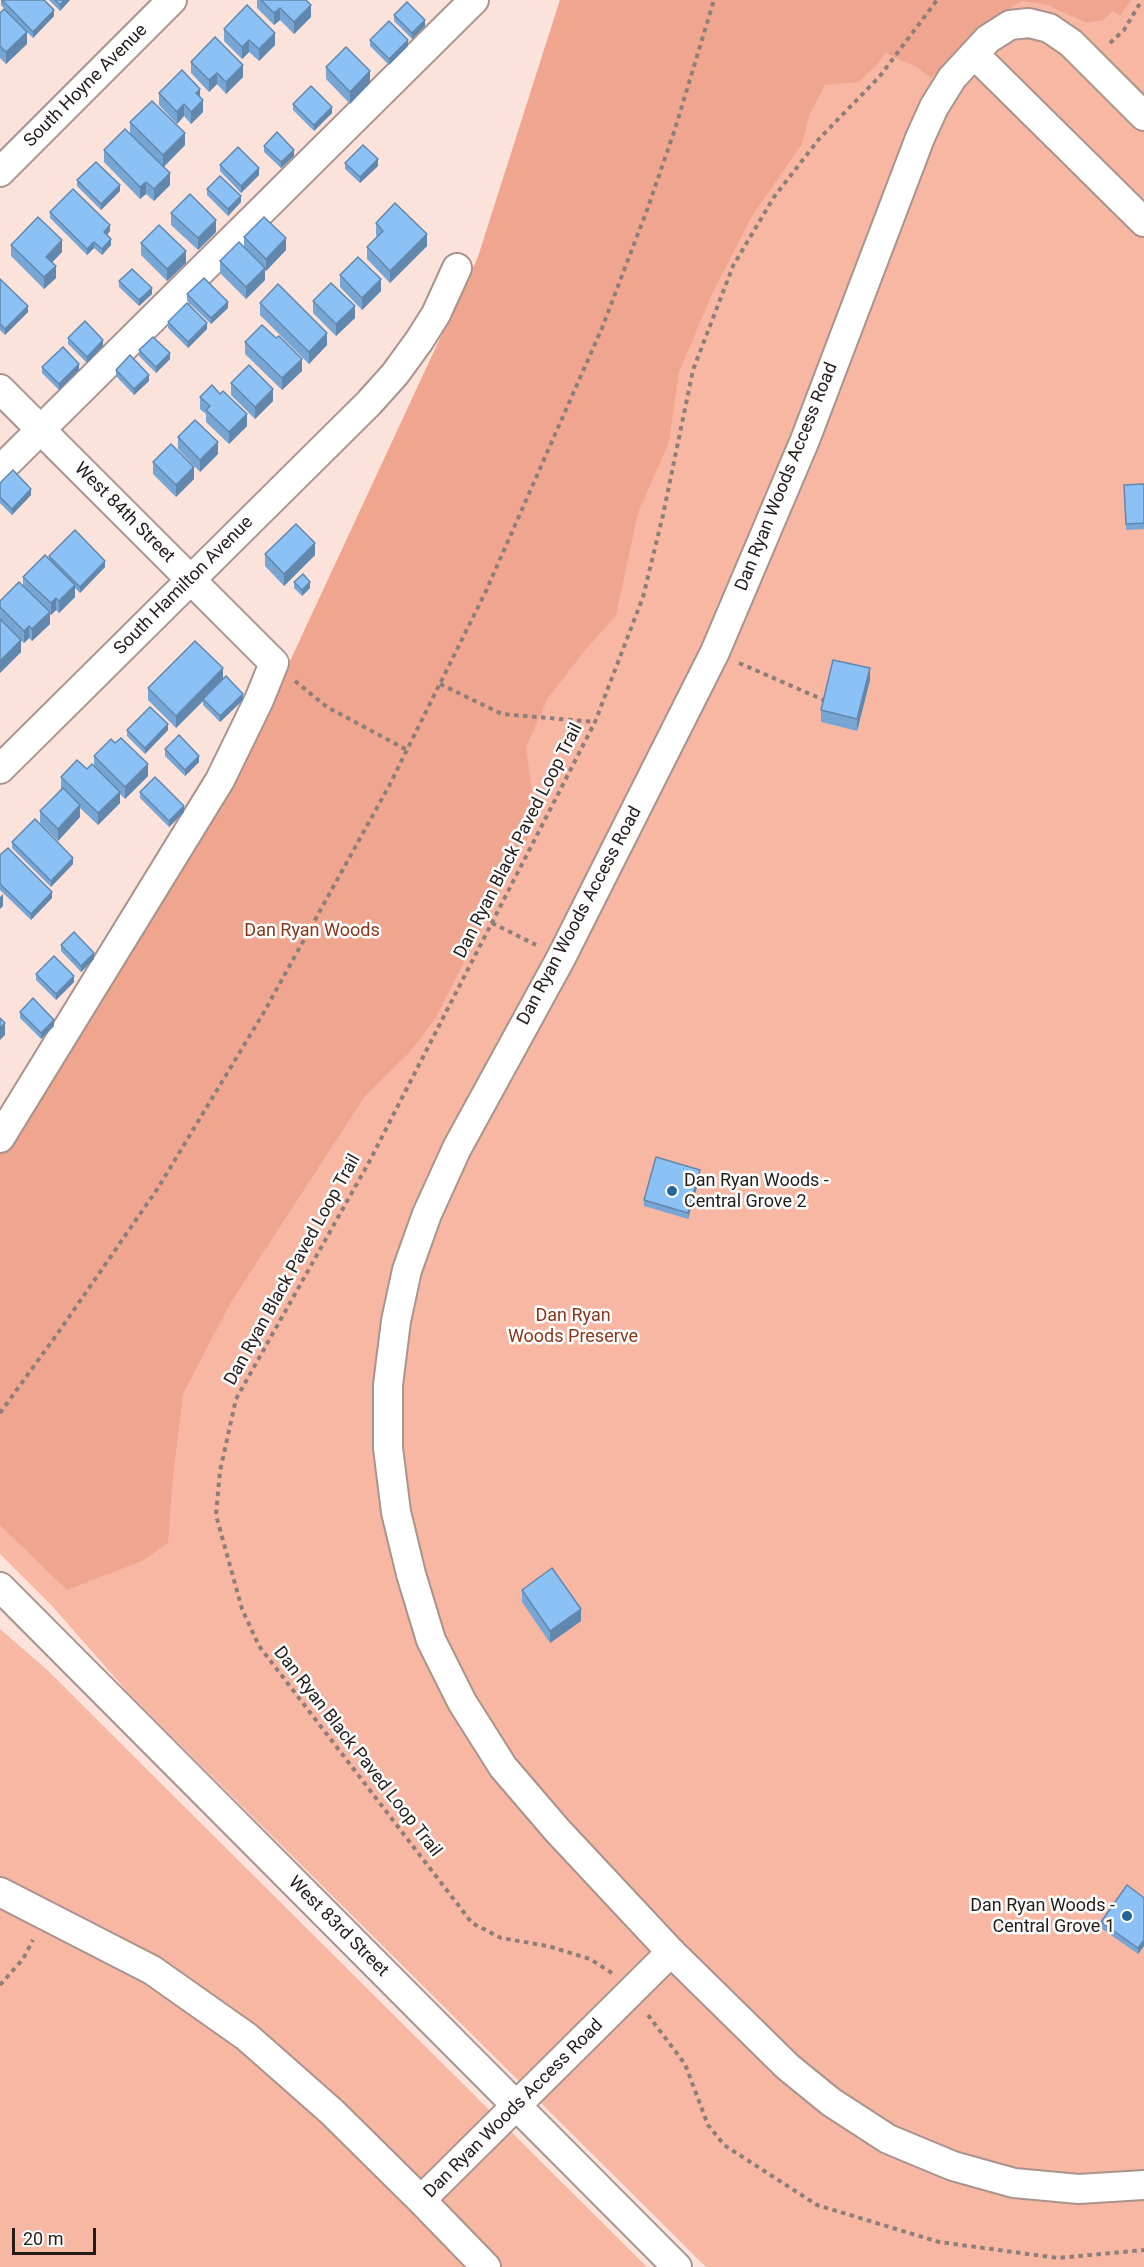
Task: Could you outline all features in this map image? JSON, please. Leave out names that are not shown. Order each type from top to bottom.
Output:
[{"type":"street","name":"South Hoyne Avenue","points":[[0,172],[172,0]]},
{"type":"street","points":[[0,470],[474,0]]},
{"type":"street","name":"Dan Ryan Woods Access Road","points":[[1144,116],[1071,43],[1049,28],[1029,23],[1010,25],[988,39],[952,78],[934,107],[920,138],[805,440],[715,652],[561,958],[457,1148],[427,1214],[407,1270],[396,1321],[388,1385],[388,1448],[396,1512],[411,1574],[431,1640],[462,1702],[503,1767],[557,1830],[671,1952],[788,2067],[831,2102],[888,2139],[953,2166],[1014,2183],[1079,2189],[1144,2185]]},
{"type":"street","points":[[974,54],[1144,222]]},
{"type":"street","name":"South Hamilton Avenue","points":[[0,769],[369,403],[395,374],[419,341],[436,314],[457,268]]},
{"type":"street","name":"West 84th Street","points":[[0,389],[274,663]]},
{"type":"street","points":[[0,1138],[220,780],[259,700],[274,663]]},
{"type":"street","name":"West 83rd Street","points":[[0,1587],[677,2267]]},
{"type":"street","points":[[0,1892],[152,1970],[247,2037],[332,2112],[422,2200]]},
{"type":"street","name":"Dan Ryan Woods Access Road","points":[[486,2267],[422,2200],[671,1952]]},
{"type":"path","points":[[0,1413],[158,1188],[264,1012],[389,786],[441,684],[486,591],[602,328],[675,129],[714,0]]},
{"type":"path","name":"Dan Ryan Black Paved Loop Trail","points":[[937,0],[880,76],[819,139],[774,197],[733,266],[693,370],[663,515],[643,597],[595,722],[368,1164],[236,1399],[220,1471],[216,1515],[242,1609],[260,1646],[472,1923],[501,1938],[548,1946],[590,1959],[617,1976],[685,2064],[708,2125],[724,2145],[817,2205],[939,2242],[1058,2258],[1144,2250]]},
{"type":"path","points":[[1090,63],[1124,30],[1142,0]]},
{"type":"path","points":[[715,652],[826,701]]},
{"type":"path","points":[[274,663],[327,707],[407,750]]},
{"type":"path","points":[[441,684],[502,714],[595,722]]},
{"type":"path","points":[[492,922],[561,958]]},
{"type":"path","points":[[0,1985],[23,1959],[47,1916]]},
{"type":"green space","name":"Dan Ryan Woods Preserve","points":[[560,0],[1144,0],[1144,2267],[706,2267],[132,1697],[53,1607],[0,1554],[0,1151],[285,672],[478,257]]},
{"type":"green space","name":"Dan Ryan Woods","points":[[560,0],[1131,0],[1120,16],[1113,11],[1103,20],[1087,23],[1048,5],[1022,1],[984,24],[931,78],[917,67],[885,53],[876,66],[858,82],[825,85],[810,113],[802,144],[752,216],[712,294],[679,372],[669,442],[638,513],[616,615],[548,698],[526,747],[536,822],[435,1019],[409,1053],[365,1096],[231,1302],[183,1394],[168,1543],[142,1561],[67,1590],[0,1525],[0,1151],[285,672],[478,257]]},
{"type":"green space","points":[[0,1629],[45,1668],[647,2267],[0,2267]]},
{"type":"building","points":[[2,0],[44,0],[54,10],[33,32]]},
{"type":"building","points":[[261,0],[306,0],[311,5],[294,22],[280,8],[274,13]]},
{"type":"building","points":[[407,2],[425,20],[412,33],[394,15]]},
{"type":"building","points":[[247,5],[275,33],[259,49],[249,40],[242,47],[224,29]]},
{"type":"building","points":[[4,9],[27,32],[6,52],[0,46],[0,13]]},
{"type":"building","points":[[389,21],[408,40],[389,59],[370,40]]},
{"type":"building","points":[[215,37],[243,65],[226,82],[217,73],[209,80],[191,62]]},
{"type":"building","points":[[346,47],[370,71],[350,92],[326,67]]},
{"type":"building","points":[[182,70],[200,89],[196,93],[203,100],[191,112],[184,104],[177,112],[159,93]]},
{"type":"building","points":[[311,86],[332,107],[314,125],[293,104]]},
{"type":"building","points":[[152,101],[185,133],[163,155],[130,122]]},
{"type":"building","points":[[125,129],[170,173],[154,189],[146,182],[140,187],[104,150]]},
{"type":"building","points":[[277,132],[294,150],[281,162],[264,146]]},
{"type":"building","points":[[363,145],[378,159],[360,177],[345,163]]},
{"type":"building","points":[[238,147],[259,168],[241,186],[220,165]]},
{"type":"building","points":[[96,162],[120,185],[101,204],[77,180]]},
{"type":"building","points":[[220,176],[241,196],[228,209],[207,189]]},
{"type":"building","points":[[73,189],[110,225],[104,232],[111,239],[102,249],[94,242],[87,249],[50,212]]},
{"type":"building","points":[[190,194],[216,220],[198,238],[171,213]]},
{"type":"building","points":[[395,203],[427,234],[390,271],[367,247],[383,231],[376,223]]},
{"type":"building","points":[[38,217],[62,240],[46,257],[56,266],[44,277],[11,245]]},
{"type":"building","points":[[264,217],[286,238],[266,259],[244,237]]},
{"type":"building","points":[[159,225],[186,251],[167,269],[141,243]]},
{"type":"building","points":[[239,242],[265,268],[246,287],[220,261]]},
{"type":"building","points":[[358,257],[381,279],[362,298],[340,275]]},
{"type":"building","points":[[132,269],[152,288],[139,300],[119,281]]},
{"type":"building","points":[[204,278],[228,302],[211,318],[187,294]]},
{"type":"building","points":[[0,279],[28,306],[5,329],[0,324]]},
{"type":"building","points":[[331,283],[355,306],[336,324],[313,301]]},
{"type":"building","points":[[278,284],[327,333],[309,352],[260,303]]},
{"type":"building","points":[[187,303],[207,323],[188,342],[168,322]]},
{"type":"building","points":[[85,321],[103,340],[87,357],[68,338]]},
{"type":"building","points":[[262,325],[276,338],[279,336],[302,359],[282,378],[245,342]]},
{"type":"building","points":[[153,337],[170,353],[156,367],[139,350]]},
{"type":"building","points":[[63,347],[79,364],[59,384],[42,367]]},
{"type":"building","points":[[130,355],[149,375],[134,389],[116,370]]},
{"type":"building","points":[[249,365],[273,389],[255,407],[231,383]]},
{"type":"building","points":[[212,385],[220,394],[223,391],[247,414],[229,432],[206,410],[210,406],[200,397]]},
{"type":"building","points":[[195,420],[218,442],[200,460],[178,437]]},
{"type":"building","points":[[171,444],[194,467],[176,485],[153,462]]},
{"type":"building","points":[[13,470],[31,489],[12,509],[0,497],[0,483]]},
{"type":"building","points":[[1144,484],[1144,523],[1126,524],[1124,485]]},
{"type":"building","points":[[296,524],[315,543],[284,574],[265,554]]},
{"type":"building","points":[[75,530],[105,561],[80,587],[49,556]]},
{"type":"building","points":[[45,555],[75,585],[59,601],[56,598],[51,603],[23,577]]},
{"type":"building","points":[[303,574],[310,582],[302,590],[294,582]]},
{"type":"building","points":[[19,582],[50,612],[32,629],[29,626],[24,631],[0,607],[0,601]]},
{"type":"building","points":[[0,619],[21,640],[0,661]]},
{"type":"building","points":[[195,641],[223,668],[176,716],[148,688]]},
{"type":"building","points":[[833,660],[870,668],[857,719],[821,710]]},
{"type":"building","points":[[226,676],[243,694],[220,716],[203,699]]},
{"type":"building","points":[[150,707],[168,724],[145,748],[127,730]]},
{"type":"building","points":[[179,735],[199,756],[185,770],[165,749]]},
{"type":"building","points":[[121,738],[148,764],[125,787],[94,756],[111,739],[115,743]]},
{"type":"building","points":[[77,760],[87,769],[92,764],[120,792],[98,813],[61,777]]},
{"type":"building","points":[[155,777],[184,806],[169,821],[140,792]]},
{"type":"building","points":[[63,788],[80,805],[58,829],[40,811]]},
{"type":"building","points":[[35,819],[73,858],[51,881],[12,842]]},
{"type":"building","points":[[8,848],[52,892],[31,914],[0,884],[0,855]]},
{"type":"building","points":[[74,932],[94,953],[81,966],[61,945]]},
{"type":"building","points":[[54,956],[74,976],[56,994],[36,974]]},
{"type":"building","points":[[33,998],[54,1020],[41,1033],[20,1012]]},
{"type":"building","points":[[0,1018],[5,1023],[0,1028]]},
{"type":"building","name":"Dan Ryan Woods - Central Grove 2","points":[[656,1157],[700,1170],[688,1213],[644,1200]]},
{"type":"building","points":[[552,1568],[581,1609],[550,1631],[522,1590]]},
{"type":"building","name":"Dan Ryan Woods - Central Grove 1","points":[[1127,1885],[1144,1898],[1144,1940],[1138,1948],[1101,1922]]},
{"type":"place","name":"Dan Ryan Woods - Central Grove 2","points":[[672,1191]]},
{"type":"place","name":"Dan Ryan Woods - Central Grove 1","points":[[1127,1916]]}]
